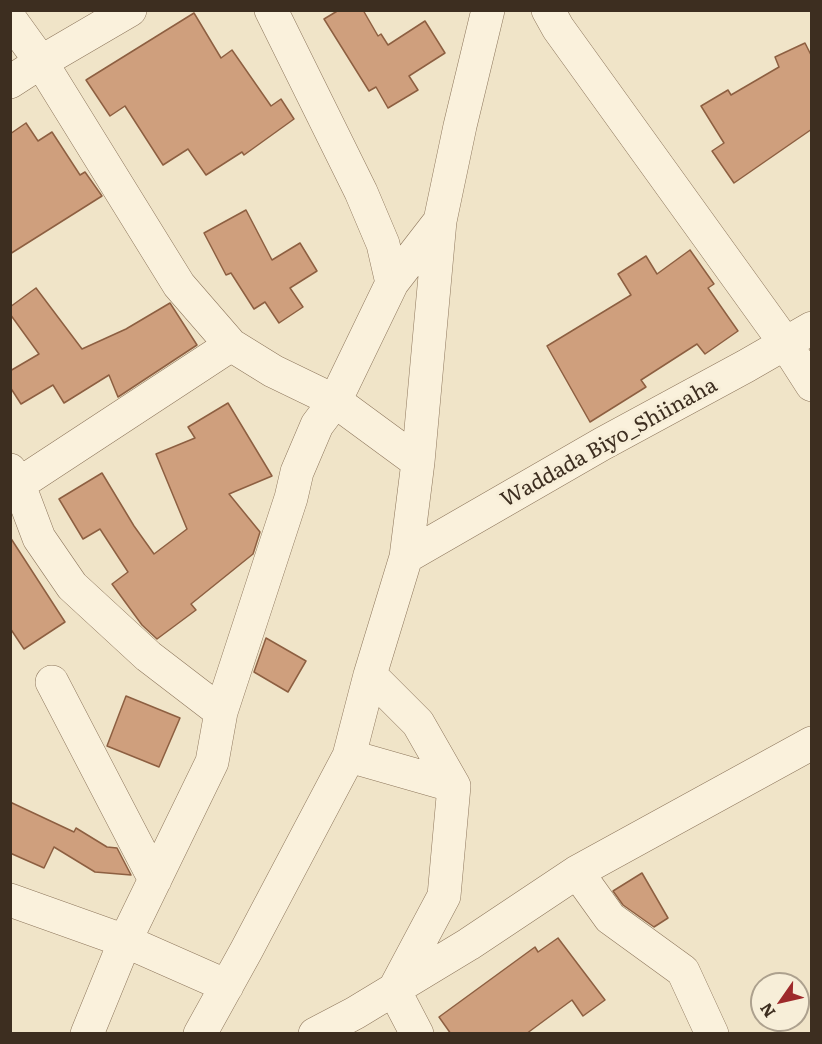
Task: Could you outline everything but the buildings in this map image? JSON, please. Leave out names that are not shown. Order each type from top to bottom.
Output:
[{"type":"street","points":[[10,82],[129,10]]},
{"type":"street","points":[[271,10],[361,192],[383,244],[392,283]]},
{"type":"street","points":[[200,1034],[349,756],[370,675],[406,557],[418,462],[441,221],[460,126],[488,10]]},
{"type":"street","points":[[548,10],[558,28],[798,336],[812,385]]},
{"type":"street","points":[[10,19],[41,62],[179,285],[231,345],[273,370],[335,401],[418,462]]},
{"type":"street","points":[[87,1034],[125,941],[212,762],[220,712],[291,498],[297,472],[317,425],[335,401],[392,283],[441,221]]},
{"type":"street","name":"Waddada Biyo_Shiinaha","points":[[406,557],[602,444],[798,336]]},
{"type":"street","points":[[220,712],[148,656],[72,586],[39,538],[13,482],[231,345]]},
{"type":"street","points":[[370,675],[418,723],[454,786],[444,896],[394,990]]},
{"type":"street","points":[[52,682],[155,880]]},
{"type":"street","points":[[315,1034],[355,1013],[469,944],[577,872],[812,743]]},
{"type":"street","points":[[349,756],[454,786]]},
{"type":"street","points":[[577,872],[610,918],[683,971],[712,1034]]},
{"type":"street","points":[[10,900],[125,941],[227,986]]},
{"type":"street","points":[[394,990],[417,1034]]}]
